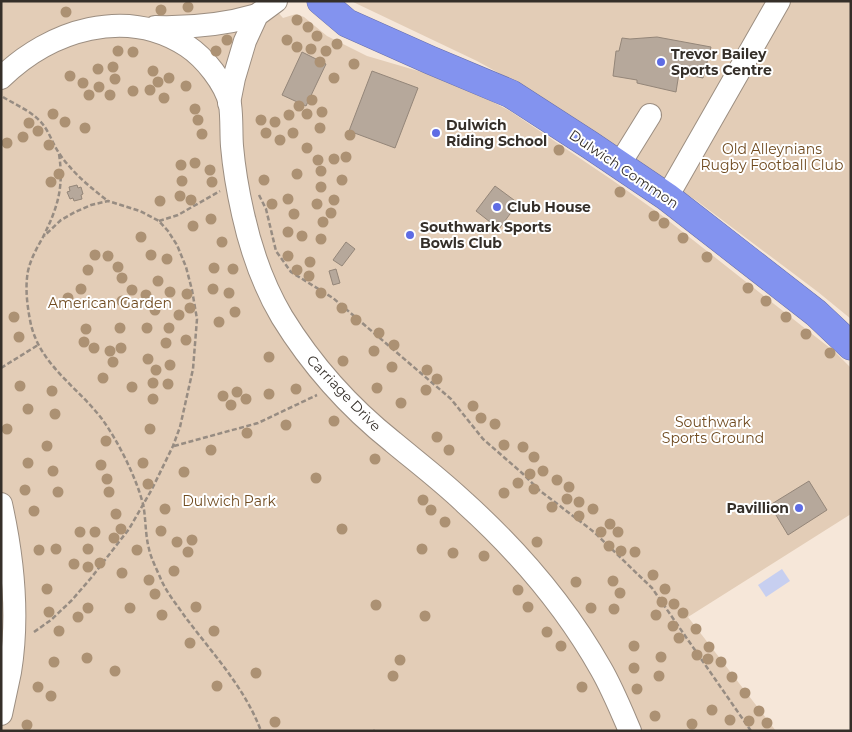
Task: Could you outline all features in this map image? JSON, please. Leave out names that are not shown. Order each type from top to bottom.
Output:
[{"type":"highway","name":"Dulwich Common","points":[[321,1],[347,23],[511,94],[667,197],[816,313],[851,346]]},
{"type":"lane","points":[[147,27],[196,27],[233,21],[257,15],[276,1]]},
{"type":"lane","points":[[667,197],[779,1]]},
{"type":"lane","points":[[229,103],[245,41],[257,15]]},
{"type":"lane","name":"Carriage Drive","points":[[1,78],[22,60],[52,41],[78,31],[98,27],[147,27],[170,36],[197,54],[210,66],[229,103],[232,147],[237,181],[250,244],[264,282],[280,314],[303,351],[334,386],[390,440],[467,504],[539,580],[575,628],[602,670],[630,731]]},
{"type":"lane","points":[[619,165],[650,115]]},
{"type":"lane","points":[[1,504],[11,560],[14,590],[10,670],[1,714]]},
{"type":"path","points":[[1,96],[38,118],[51,136],[59,154],[62,170],[59,199],[34,253],[28,272],[26,297],[30,322],[39,345],[49,361],[102,419],[133,477],[143,505],[149,549],[160,578],[173,600],[224,667],[254,711],[261,731]]},
{"type":"path","points":[[12,648],[51,620],[72,600],[130,529],[173,446],[183,417],[193,369],[197,319],[192,290],[186,267],[168,231],[159,221],[140,211],[108,201],[80,178],[59,154]]},
{"type":"path","points":[[159,221],[178,215],[237,181]]},
{"type":"path","points":[[259,194],[266,209],[276,251],[291,272],[333,298],[451,399],[483,439],[538,490],[594,532],[652,588],[751,731]]},
{"type":"path","points":[[43,237],[61,220],[74,212],[91,204],[108,201]]},
{"type":"path","points":[[1,368],[39,345]]},
{"type":"path","points":[[173,446],[258,423],[334,386]]},
{"type":"green space","name":"Dulwich Park","points":[[1,1],[268,1],[283,18],[296,14],[304,17],[327,36],[367,56],[432,75],[470,90],[510,111],[660,214],[835,352],[851,368],[851,514],[688,617],[776,731],[1,731]]},
{"type":"green space","name":"Old Alleynians Rugby Football Club","points":[[351,1],[851,1],[851,319],[697,201],[513,81],[477,61]]},
{"type":"water","points":[[782,569],[790,581],[766,597],[758,585]]},
{"type":"building","name":"Trevor Bailey Sports Centre","points":[[657,37],[711,47],[703,78],[679,73],[676,92],[637,83],[637,80],[613,76],[616,51],[619,51],[622,38]]},
{"type":"building","points":[[302,52],[326,64],[306,106],[282,95]]},
{"type":"building","points":[[372,71],[418,88],[395,148],[349,131]]},
{"type":"building","points":[[77,185],[78,188],[81,187],[83,194],[81,195],[82,199],[74,201],[73,198],[70,199],[67,192],[70,191],[69,187]]},
{"type":"building","name":"Club House","points":[[495,186],[518,203],[499,229],[476,211]]},
{"type":"building","points":[[346,242],[355,249],[342,266],[333,260]]},
{"type":"building","points":[[336,269],[340,283],[333,285],[329,271]]},
{"type":"building","name":"Pavillion","points":[[809,481],[827,510],[788,535],[770,505]]},
{"type":"place","name":"Trevor Bailey Sports Centre","points":[[661,62]]},
{"type":"place","name":"Dulwich Riding School","points":[[436,133]]},
{"type":"place","name":"Club House","points":[[497,207]]},
{"type":"place","name":"Southwark Sports Bowls Club","points":[[410,235]]},
{"type":"place","name":"Pavillion","points":[[799,508]]},
{"type":"park label","name":"American Garden","points":[[110,303]]},
{"type":"park label","name":"Southwark Sports Ground","points":[[713,430]]}]
